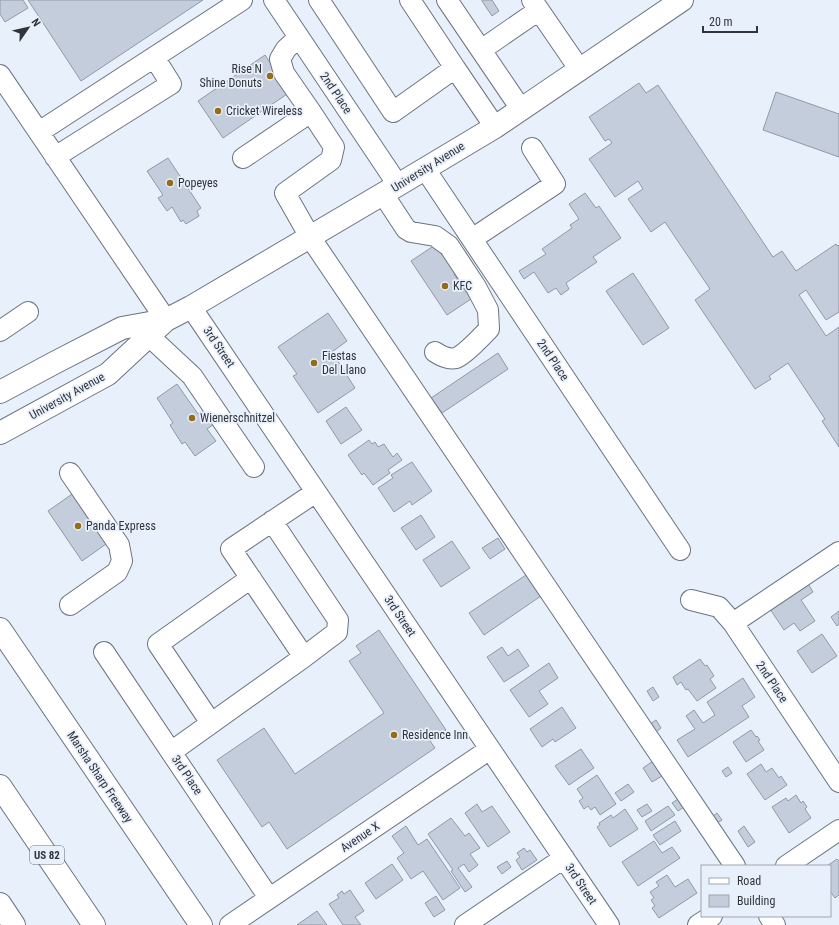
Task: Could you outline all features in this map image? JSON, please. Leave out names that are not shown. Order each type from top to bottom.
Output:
[{"type":"main road","name":"University Avenue","points":[[0,433],[108,374],[166,320],[191,307],[425,170],[580,70],[682,0]]},
{"type":"main road","name":"University Avenue","points":[[0,392],[122,328],[166,320]]},
{"type":"main road","points":[[0,444],[34,415]]},
{"type":"main road","name":"Marsha Sharp Freeway","points":[[0,629],[201,925]]},
{"type":"main road","name":"US 82","points":[[0,786],[94,925]]},
{"type":"main road","points":[[0,904],[14,925]]},
{"type":"street","points":[[38,132],[242,0]]},
{"type":"street","name":"2nd Place","points":[[274,0],[299,37],[391,190],[406,229],[411,232],[435,236],[448,246],[476,287],[488,310],[489,329],[475,344],[456,358],[445,358],[435,352]]},
{"type":"street","points":[[319,0],[393,112],[455,68]]},
{"type":"street","points":[[410,0],[495,126]]},
{"type":"street","points":[[447,0],[521,109]]},
{"type":"street","points":[[481,50],[535,5],[580,70]]},
{"type":"street","points":[[299,37],[286,49],[280,59],[284,73],[334,147],[331,160],[284,193],[310,237],[734,865]]},
{"type":"street","points":[[55,157],[171,84],[154,57]]},
{"type":"street","points":[[0,75],[166,320]]},
{"type":"street","points":[[243,158],[311,112]]},
{"type":"street","points":[[472,239],[555,184],[532,148]]},
{"type":"street","name":"2nd Place","points":[[425,170],[680,550]]},
{"type":"street","name":"3rd Street","points":[[191,307],[609,925]]},
{"type":"street","points":[[0,331],[28,312]]},
{"type":"street","points":[[149,336],[192,376],[254,467]]},
{"type":"street","points":[[70,473],[118,545],[122,561],[117,572],[70,605]]},
{"type":"street","points":[[304,657],[231,549],[316,492]]},
{"type":"street","points":[[171,752],[337,632],[338,620],[272,522]]},
{"type":"street","points":[[733,623],[839,552]]},
{"type":"street","points":[[211,723],[158,644],[251,578]]},
{"type":"street","name":"2nd Place","points":[[691,600],[719,607],[733,623],[839,782]]},
{"type":"street","name":"3rd Place","points":[[104,652],[269,898]]},
{"type":"street","name":"Avenue X","points":[[230,925],[490,749]]},
{"type":"street","points":[[787,865],[839,830]]},
{"type":"street","points":[[465,925],[564,858]]},
{"type":"street","points":[[698,925],[710,917]]},
{"type":"building","points":[[0,0],[23,0],[28,8],[5,22],[0,14]]},
{"type":"building","points":[[28,0],[203,0],[81,81]]},
{"type":"building","points":[[482,0],[492,0],[499,11],[492,16]]},
{"type":"building","points":[[265,55],[290,92],[223,138],[198,101]]},
{"type":"building","points":[[639,83],[646,93],[658,85],[773,257],[782,251],[796,271],[836,244],[837,246],[839,245],[839,312],[826,320],[806,290],[799,295],[826,336],[839,327],[839,447],[822,421],[825,419],[788,363],[769,376],[771,379],[755,389],[695,300],[710,289],[665,222],[651,232],[628,199],[643,189],[638,181],[615,197],[589,159],[612,143],[609,139],[605,141],[589,117]]},
{"type":"building","points":[[776,92],[839,114],[839,157],[763,130]]},
{"type":"building","name":"Popeyes","points":[[168,158],[201,208],[197,211],[199,216],[186,224],[183,220],[181,222],[172,207],[167,211],[158,198],[163,195],[147,171]]},
{"type":"building","points":[[585,193],[596,208],[599,206],[621,238],[593,257],[597,262],[566,283],[569,289],[561,295],[556,288],[548,293],[534,272],[524,279],[519,271],[546,254],[542,249],[572,228],[570,225],[579,219],[569,204]]},
{"type":"building","name":"KFC","points":[[435,245],[442,255],[445,252],[458,271],[454,274],[471,299],[447,315],[411,261]]},
{"type":"building","points":[[633,273],[669,328],[643,345],[606,291]]},
{"type":"building","name":"Fiestas Del Llano","points":[[328,313],[347,341],[332,352],[355,388],[318,413],[293,376],[297,374],[278,347]]},
{"type":"building","points":[[498,353],[508,369],[442,413],[431,398]]},
{"type":"building","name":"Wienerschnitzel","points":[[177,384],[198,414],[207,408],[217,422],[207,429],[216,441],[195,456],[185,442],[182,444],[170,425],[173,423],[157,398]]},
{"type":"building","points":[[346,407],[362,430],[341,444],[326,421]]},
{"type":"building","points":[[369,440],[372,444],[375,442],[378,447],[384,444],[393,457],[397,453],[402,460],[388,470],[390,473],[373,485],[364,473],[362,475],[348,455]]},
{"type":"building","points":[[412,462],[432,491],[412,505],[410,501],[394,512],[378,488],[393,478],[391,475]]},
{"type":"building","name":"Panda Express","points":[[75,492],[109,542],[82,561],[48,511]]},
{"type":"building","points":[[421,515],[435,537],[416,550],[401,528]]},
{"type":"building","points":[[498,538],[505,549],[490,559],[482,548]]},
{"type":"building","points":[[452,541],[470,568],[441,587],[423,560]]},
{"type":"building","points":[[526,575],[541,596],[484,635],[469,613]]},
{"type":"building","points":[[807,582],[813,592],[801,600],[815,621],[800,631],[794,623],[784,630],[770,609]]},
{"type":"building","points":[[839,611],[839,624],[837,626],[831,617]]},
{"type":"building","name":"Residence Inn","points":[[379,630],[446,730],[430,741],[435,748],[287,849],[269,822],[262,827],[217,760],[264,728],[295,774],[384,713],[349,661],[361,653],[356,646]]},
{"type":"building","points":[[822,634],[837,656],[812,673],[797,651]]},
{"type":"building","points":[[502,647],[508,656],[518,649],[529,666],[504,682],[487,657]]},
{"type":"building","points":[[700,659],[705,666],[707,665],[714,676],[710,679],[716,688],[697,701],[688,689],[686,690],[681,682],[677,685],[673,677]]},
{"type":"building","points":[[549,663],[558,678],[539,691],[548,704],[529,717],[510,690]]},
{"type":"building","points":[[743,678],[755,697],[742,706],[749,717],[688,757],[677,740],[695,729],[686,716],[694,710],[703,723],[715,715],[707,702]]},
{"type":"building","points":[[653,687],[659,697],[653,701],[647,691]]},
{"type":"building","points":[[562,707],[576,728],[555,742],[553,739],[542,747],[530,729]]},
{"type":"building","points":[[656,720],[661,728],[656,732],[650,724]]},
{"type":"building","points":[[751,730],[760,740],[758,741],[764,750],[746,762],[733,742]]},
{"type":"building","points":[[581,749],[594,768],[569,785],[555,766]]},
{"type":"building","points":[[653,761],[662,776],[652,782],[643,768]]},
{"type":"building","points":[[761,764],[766,772],[772,768],[779,778],[781,776],[787,785],[765,800],[747,774]]},
{"type":"building","points":[[728,767],[732,773],[726,777],[722,771]]},
{"type":"building","points":[[597,775],[616,804],[600,815],[595,807],[591,810],[588,806],[584,809],[579,801],[583,798],[577,789]]},
{"type":"building","points":[[628,784],[634,792],[621,801],[615,793]]},
{"type":"building","points":[[796,795],[801,803],[803,801],[807,807],[805,809],[811,818],[789,833],[772,807],[786,798],[788,801]]},
{"type":"building","points":[[678,799],[684,807],[678,811],[672,803]]},
{"type":"building","points":[[477,804],[482,812],[492,806],[510,832],[488,847],[465,813]]},
{"type":"building","points":[[647,804],[652,811],[642,817],[637,810]]},
{"type":"building","points":[[668,806],[675,815],[651,831],[645,821]]},
{"type":"building","points":[[625,809],[638,829],[610,847],[597,827],[600,825],[599,823],[611,815],[613,818]]},
{"type":"building","points":[[717,813],[722,820],[717,823],[712,817]]},
{"type":"building","points":[[451,818],[465,836],[469,833],[480,848],[470,854],[478,865],[469,872],[464,864],[458,868],[472,887],[465,892],[451,871],[453,870],[428,834]]},
{"type":"building","points":[[675,821],[681,831],[660,845],[653,835]]},
{"type":"building","points":[[406,826],[418,845],[427,839],[460,888],[443,900],[423,871],[411,879],[397,858],[404,853],[392,836]]},
{"type":"building","points":[[744,826],[755,842],[748,847],[738,831]]},
{"type":"building","points":[[654,841],[662,853],[672,847],[680,858],[638,886],[622,862]]},
{"type":"building","points":[[524,848],[527,852],[530,850],[537,860],[522,870],[516,860],[520,857],[517,853]]},
{"type":"building","points":[[837,859],[839,861],[839,895],[835,898],[831,892],[831,865],[828,865]]},
{"type":"building","points":[[507,861],[511,867],[502,874],[497,867]]},
{"type":"building","points":[[392,864],[403,880],[376,899],[365,883]]},
{"type":"building","points":[[667,875],[675,887],[688,879],[697,893],[659,918],[652,908],[655,906],[651,900],[654,898],[650,892],[659,886],[656,882]]},
{"type":"building","points":[[350,890],[364,911],[355,917],[361,925],[343,925],[329,904],[339,898],[337,895],[342,891],[344,894]]},
{"type":"building","points":[[436,896],[445,910],[434,917],[425,903]]},
{"type":"building","points":[[317,911],[327,925],[297,925]]},
{"type":"place","name":"Rise N Shine Donuts","points":[[270,76]]},
{"type":"place","name":"Cricket Wireless","points":[[218,111]]},
{"type":"place","name":"Popeyes","points":[[170,183]]},
{"type":"place","name":"KFC","points":[[445,286]]},
{"type":"place","name":"Fiestas Del Llano","points":[[314,363]]},
{"type":"place","name":"Wienerschnitzel","points":[[192,418]]},
{"type":"place","name":"Panda Express","points":[[78,526]]},
{"type":"place","name":"Residence Inn","points":[[394,735]]}]
